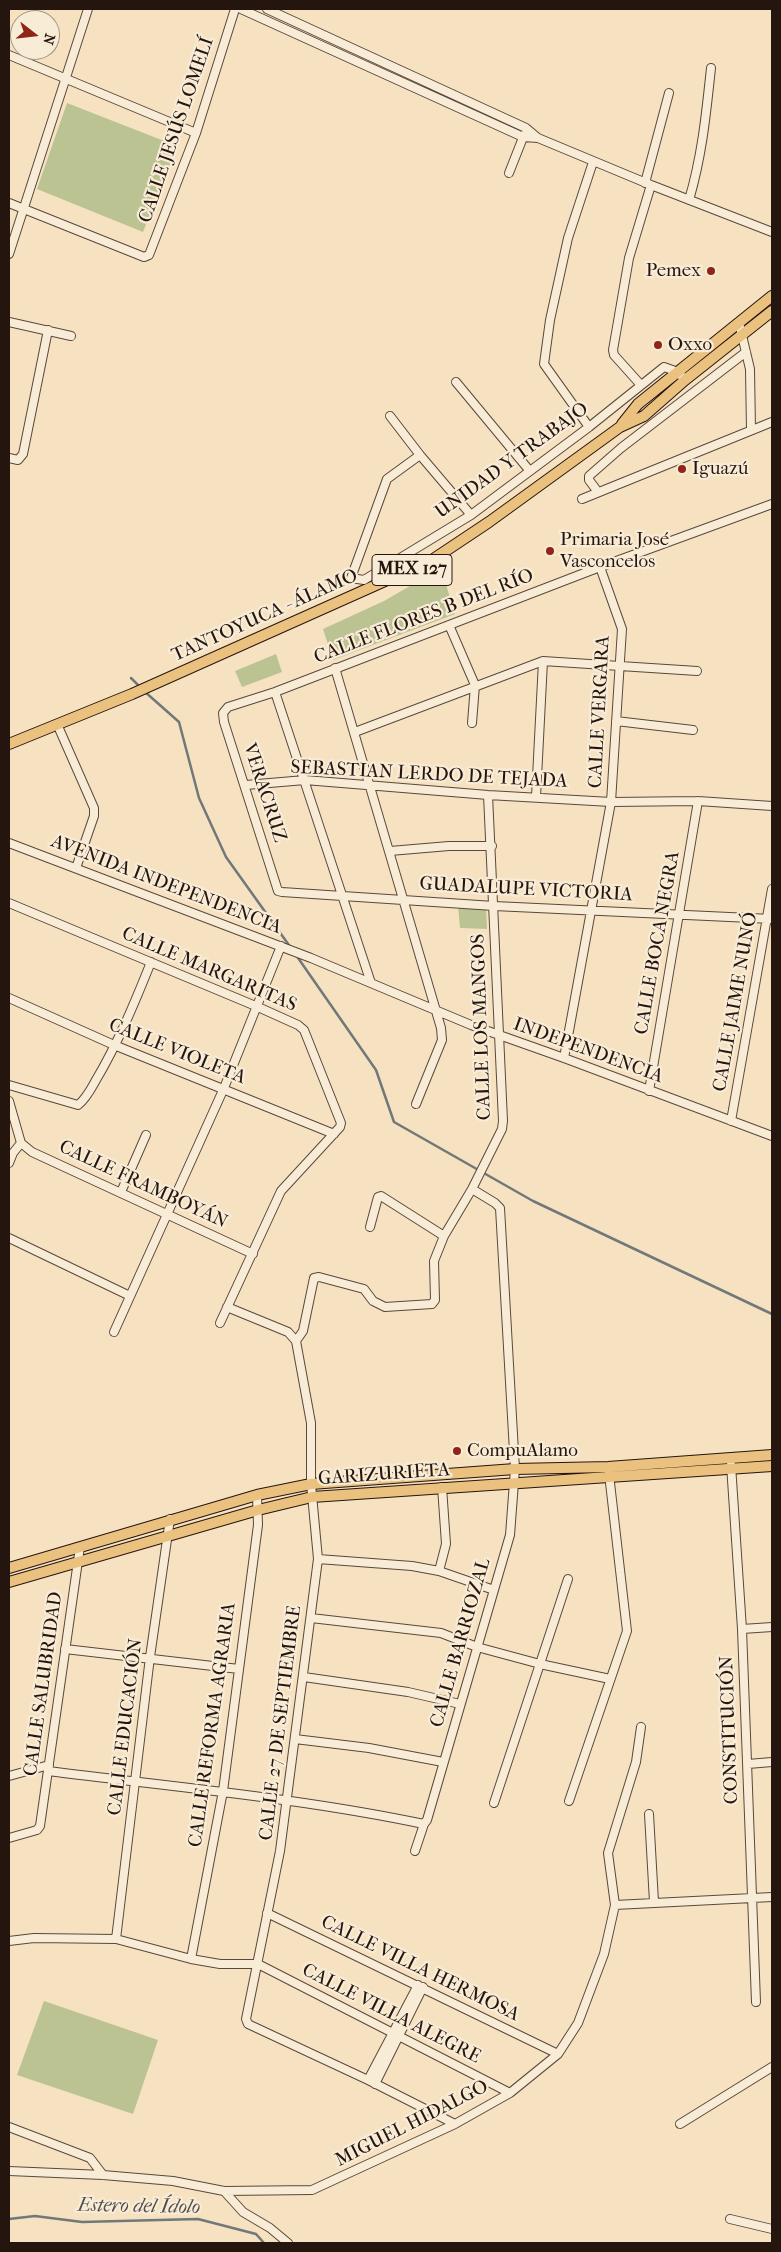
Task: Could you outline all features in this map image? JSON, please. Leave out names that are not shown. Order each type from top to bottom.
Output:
[{"type":"main road","name":"MEX 127","points":[[681,376],[739,323],[772,296]]},
{"type":"main road","name":"MEX 127","points":[[681,376],[772,311]]},
{"type":"main road","name":"TANTOYUCA - ÁLAMO","points":[[9,744],[132,694],[432,560],[489,522],[620,427],[638,404],[681,376]]},
{"type":"main road","name":"GARIZURIETA","points":[[9,1582],[168,1535],[312,1497],[514,1484],[609,1472],[731,1463],[772,1455]]},
{"type":"main road","name":"GARIZURIETA","points":[[731,1463],[772,1466]]},
{"type":"main road","name":"GARIZURIETA","points":[[9,1568],[170,1519],[257,1495],[311,1484],[515,1469],[609,1472]]},
{"type":"street","points":[[9,254],[88,9]]},
{"type":"street","name":"CALLE JESÚS LOMELÍ","points":[[23,208],[144,257],[152,252],[196,132],[235,9]]},
{"type":"street","points":[[241,9],[523,137],[538,138]]},
{"type":"street","points":[[268,9],[526,128],[538,138],[593,162],[772,232]]},
{"type":"street","points":[[9,55],[196,132]]},
{"type":"street","points":[[372,68],[376,59]]},
{"type":"street","points":[[689,200],[702,149],[711,68]]},
{"type":"street","points":[[640,384],[614,355],[612,350],[629,258],[668,93]]},
{"type":"street","points":[[510,172],[526,128]]},
{"type":"street","points":[[589,427],[544,364],[550,320],[568,238],[593,162]]},
{"type":"street","points":[[9,203],[23,208]]},
{"type":"street","points":[[9,322],[71,336]]},
{"type":"street","points":[[739,323],[750,369],[751,430]]},
{"type":"street","points":[[9,458],[18,460],[23,454],[48,330]]},
{"type":"street","points":[[598,492],[588,480],[590,476],[621,448],[746,352]]},
{"type":"street","name":"UNIDAD Y TRABAJO","points":[[420,455],[387,479],[351,578],[364,580],[471,515],[589,427],[640,384],[664,367],[681,376]]},
{"type":"street","points":[[456,382],[529,470]]},
{"type":"street","points":[[390,416],[471,515]]},
{"type":"street","points":[[582,499],[772,422]]},
{"type":"street","name":"CALLE FLORES B DEL RÍO","points":[[228,707],[275,692],[772,504]]},
{"type":"street","name":"CALLE VERGARA","points":[[564,1058],[611,802],[622,630],[600,568]]},
{"type":"street","points":[[448,625],[475,685],[472,724]]},
{"type":"street","points":[[536,797],[543,661]]},
{"type":"street","points":[[355,732],[475,685],[543,661],[697,671]]},
{"type":"street","points":[[336,668],[438,1012],[441,1028],[442,1040],[416,1104]]},
{"type":"street","points":[[275,692],[371,983]]},
{"type":"street","name":"VERACRUZ","points":[[228,707],[223,712],[224,722],[246,785],[278,891]]},
{"type":"street","points":[[616,721],[693,730]]},
{"type":"street","points":[[57,724],[94,808],[94,816],[76,868]]},
{"type":"street","name":"SEBASTIAN LERDO DE TEJADA","points":[[246,785],[305,780],[488,795],[611,802],[698,801],[772,806]]},
{"type":"street","name":"CALLE LOS MANGOS","points":[[296,1341],[303,1331],[314,1278],[319,1277],[364,1289],[374,1301],[385,1307],[432,1304],[435,1300],[434,1261],[444,1236],[473,1186],[502,1129],[492,846],[488,795]]},
{"type":"street","name":"CALLE BOCA NEGRA","points":[[649,1091],[698,801]]},
{"type":"street","name":"AVENIDA INDEPENDENCIA","points":[[9,843],[311,958]]},
{"type":"street","points":[[390,851],[449,846],[492,846]]},
{"type":"street","name":"CALLE JAIME NUNÓ","points":[[731,1121],[770,919],[772,889]]},
{"type":"street","name":"GUADALUPE VICTORIA","points":[[278,891],[494,906],[770,919]]},
{"type":"street","name":"CALLE MARGARITAS","points":[[9,904],[298,1025],[304,1030],[341,1123],[334,1134]]},
{"type":"street","points":[[114,1332],[224,1088],[283,948]]},
{"type":"street","name":"INDEPENDENCIA","points":[[311,958],[438,1012],[772,1136]]},
{"type":"street","points":[[9,1085],[78,1105],[83,1101],[103,1068],[134,1004],[150,962]]},
{"type":"street","name":"CALLE VIOLETA","points":[[9,998],[114,1045],[334,1134]]},
{"type":"street","points":[[9,1101],[21,1143],[13,1153],[9,1163]]},
{"type":"street","points":[[220,1323],[281,1191],[334,1134]]},
{"type":"street","points":[[121,1192],[146,1135]]},
{"type":"street","name":"CALLE FRAMBOYÁN","points":[[21,1143],[32,1152],[253,1254]]},
{"type":"street","name":"CALLE BARRIOZAL","points":[[415,1851],[427,1820],[510,1535],[515,1469],[500,1208],[496,1202],[473,1186]]},
{"type":"street","points":[[370,1227],[378,1197],[381,1196],[444,1236]]},
{"type":"street","points":[[9,1238],[130,1296]]},
{"type":"street","points":[[227,1307],[288,1332],[296,1341]]},
{"type":"street","name":"CALLE 27 DE SEPTIEMBRE","points":[[296,1341],[311,1423],[311,1484],[318,1559],[280,1851],[246,2019],[248,2024],[372,2082]]},
{"type":"street","name":"CONSTITUCIÓN","points":[[731,1463],[742,1629],[756,2002]]},
{"type":"street","points":[[569,1801],[627,1631],[609,1472]]},
{"type":"street","points":[[440,1571],[446,1544],[442,1488]]},
{"type":"street","name":"CALLE REFORMA AGRARIA","points":[[191,1959],[223,1792],[258,1525],[257,1495]]},
{"type":"street","name":"CALLE EDUCACIÓN","points":[[116,1939],[150,1657],[170,1519]]},
{"type":"street","name":"CALLE SALUBRIDAD","points":[[9,1838],[37,1830],[40,1826],[80,1547]]},
{"type":"street","points":[[318,1559],[412,1566],[440,1571],[494,1590]]},
{"type":"street","points":[[494,1803],[568,1579]]},
{"type":"street","points":[[311,1618],[441,1633],[477,1647],[540,1664],[610,1679]]},
{"type":"street","points":[[742,1629],[772,1626]]},
{"type":"street","points":[[65,1649],[150,1657],[239,1669]]},
{"type":"street","points":[[304,1677],[408,1692],[460,1704]]},
{"type":"street","name":"MIGUEL HIDALGO","points":[[9,2171],[103,2175],[173,2181],[224,2191],[312,2190],[455,2124],[510,2093],[558,2054],[578,2023],[604,1954],[615,1905],[608,1852],[636,1762],[641,1727]]},
{"type":"street","points":[[295,1739],[369,1748],[443,1762]]},
{"type":"street","points":[[748,1764],[772,1762]]},
{"type":"street","points":[[9,1776],[48,1768],[135,1782],[361,1811],[424,1824]]},
{"type":"street","points":[[649,1814],[654,1902]]},
{"type":"street","points":[[615,1905],[772,1897]]},
{"type":"street","name":"CALLE VILLA HERMOSA","points":[[268,1912],[558,2054]]},
{"type":"street","points":[[9,1941],[34,1938],[116,1939],[191,1959],[220,1964],[258,1964]]},
{"type":"street","name":"CALLE VILLA ALEGRE","points":[[258,1964],[510,2093]]},
{"type":"street","points":[[421,1986],[372,2082],[455,2124]]},
{"type":"street","points":[[680,2124],[772,2067]]},
{"type":"street","points":[[9,2126],[90,2158],[103,2175]]},
{"type":"street","points":[[224,2191],[243,2212],[270,2228],[288,2243]]},
{"type":"street","points":[[730,2219],[772,2230]]},
{"type":"green space","points":[[67,103],[177,146],[143,232],[37,189]]},
{"type":"green space","points":[[441,568],[455,614],[333,660],[323,629],[384,601]]},
{"type":"green space","points":[[276,654],[282,672],[242,687],[235,671]]},
{"type":"green space","points":[[458,906],[486,908],[487,929],[460,928]]},
{"type":"green space","points":[[44,2001],[158,2040],[133,2114],[17,2075]]},
{"type":"waterway","points":[[131,678],[140,687]]},
{"type":"waterway","points":[[144,691],[179,722],[199,798],[226,857],[291,948]]},
{"type":"waterway","points":[[296,955],[376,1070],[394,1122],[533,1201],[772,1314]]},
{"type":"waterway","name":"Estero del Ídolo","points":[[9,2219],[35,2216],[82,2222],[198,2219],[256,2234],[264,2243]]},
{"type":"place","name":"Pemex","points":[[711,271]]},
{"type":"place","name":"Oxxo","points":[[658,345]]},
{"type":"place","name":"Iguazú","points":[[682,469]]},
{"type":"place","name":"Primaria José Vasconcelos","points":[[550,551]]},
{"type":"place","name":"CompuAlamo","points":[[457,1451]]}]
